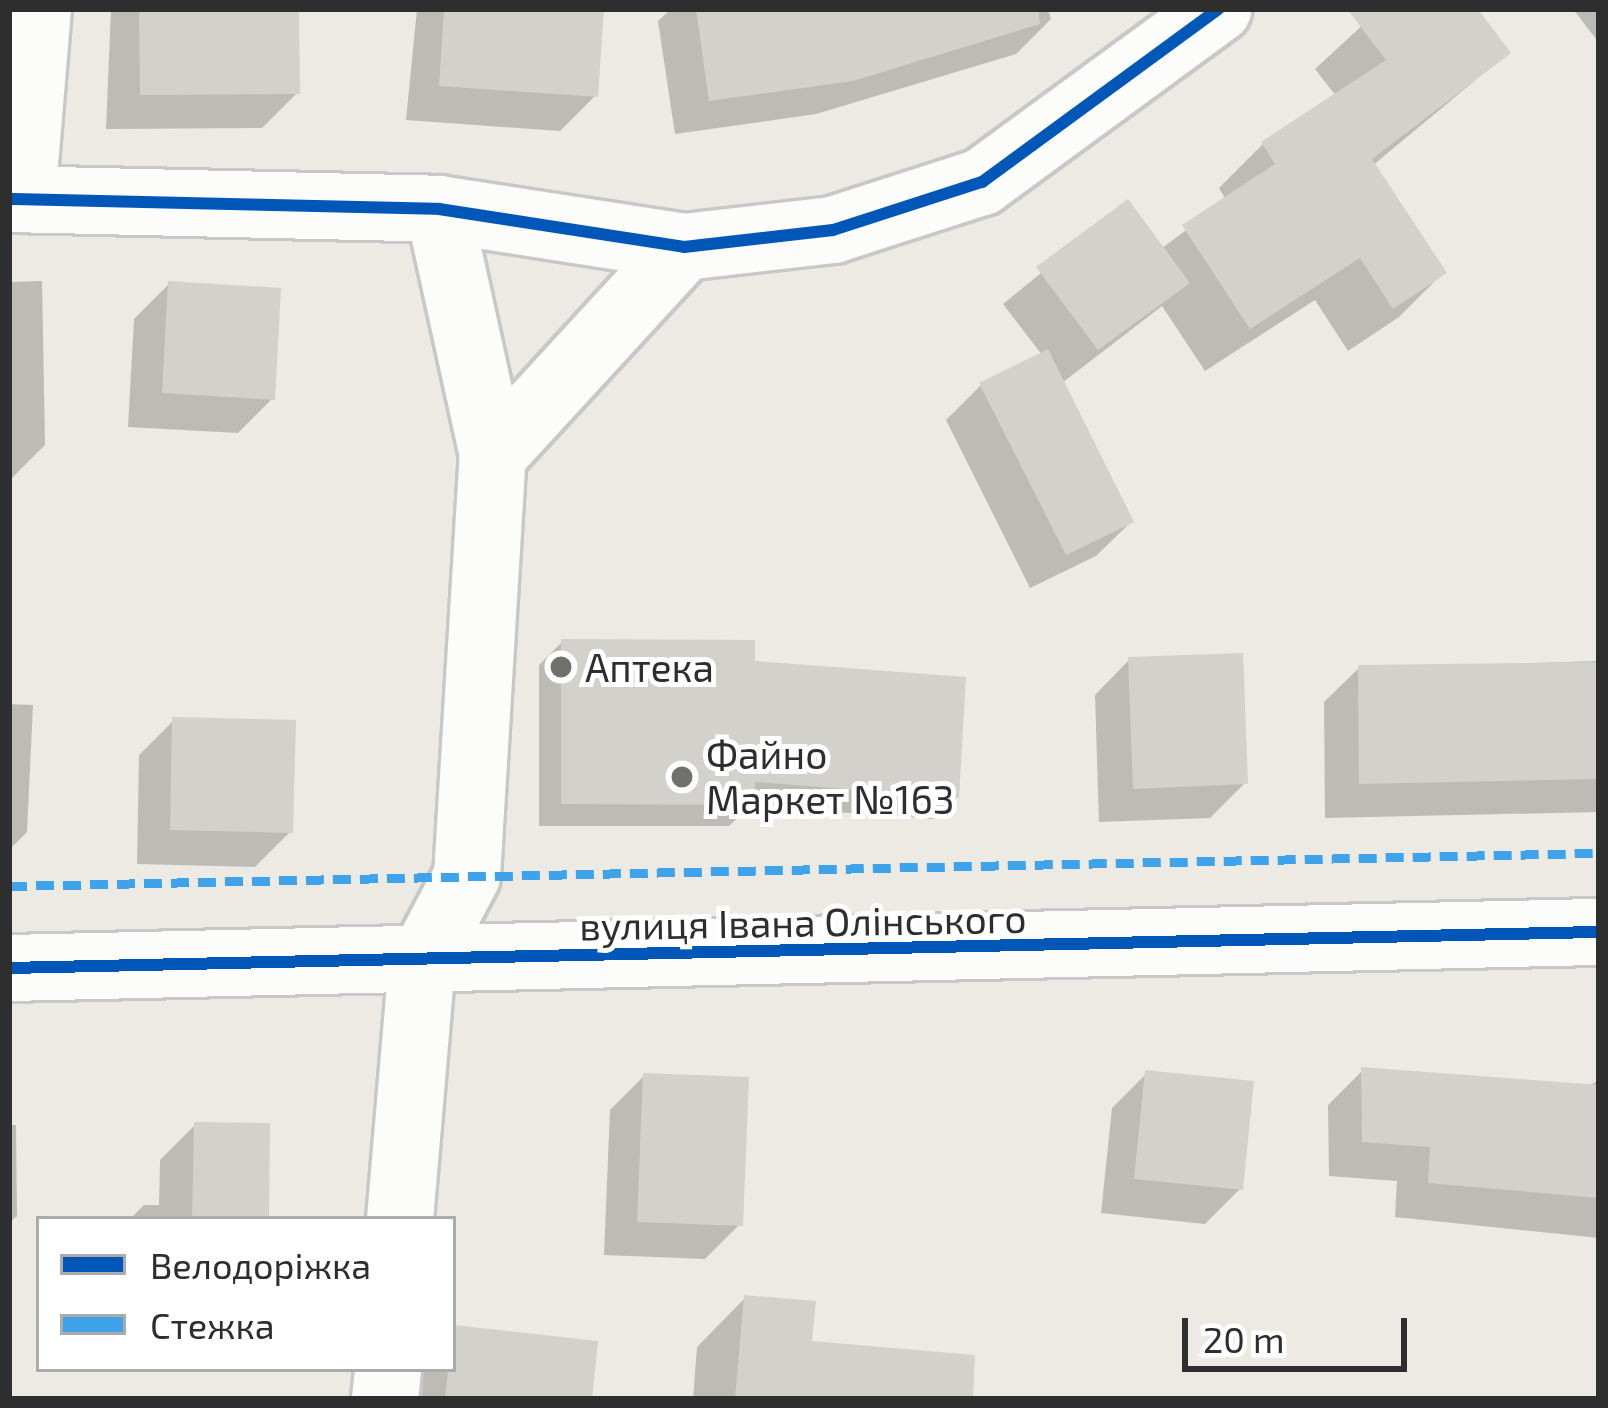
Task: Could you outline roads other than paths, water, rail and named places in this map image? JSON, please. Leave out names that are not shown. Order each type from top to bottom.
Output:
[{"type":"street","points":[[38,9],[15,199],[439,209],[684,247],[832,230],[982,182],[1218,9]]},
{"type":"street","points":[[400,1216],[422,961],[467,876],[493,454],[439,209]]},
{"type":"street","points":[[493,454],[684,247]]},
{"type":"street","name":"вулиця Івана Олінського","points":[[9,968],[1599,932]]},
{"type":"place","name":"Аптека","points":[[561,667]]},
{"type":"place","name":"Файно Маркет №163","points":[[682,777]]}]
